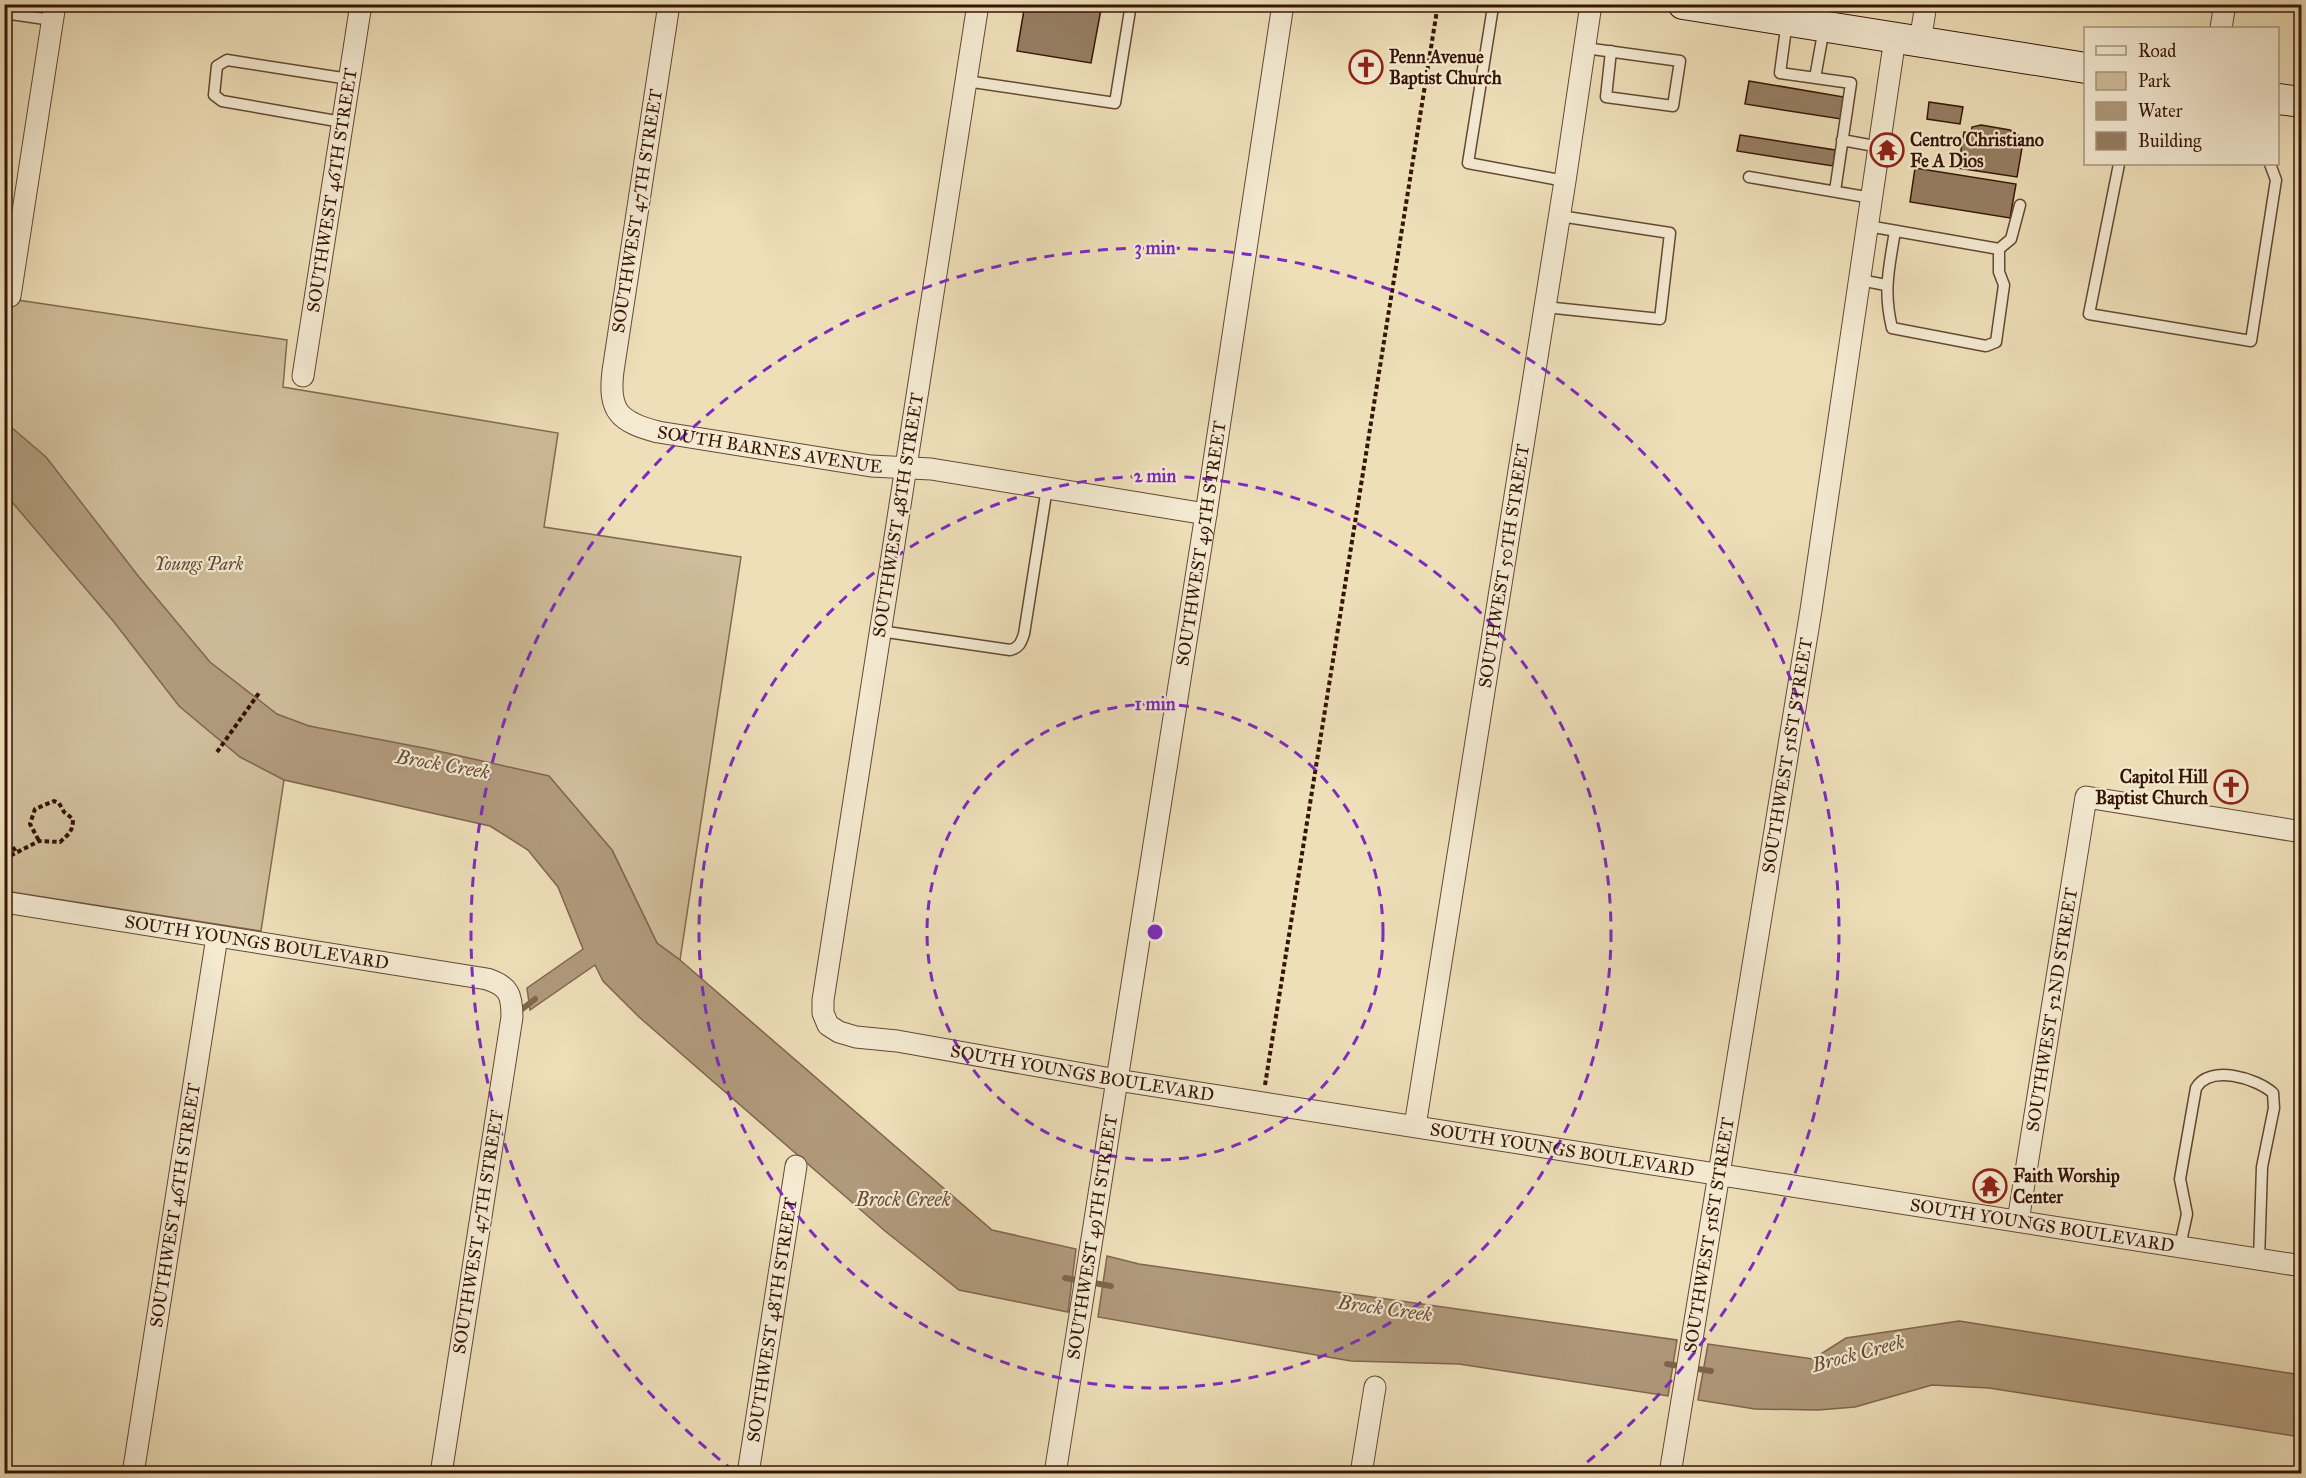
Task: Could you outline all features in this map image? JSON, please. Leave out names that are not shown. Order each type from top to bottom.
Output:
[{"type":"main road","points":[[1683,4],[2084,68]]},
{"type":"main road","points":[[2279,99],[2301,102]]},
{"type":"street","name":"SOUTHWEST 46TH STREET","points":[[303,376],[361,4]]},
{"type":"street","name":"SOUTHWEST 47TH STREET","points":[[620,416],[614,406],[611,390],[613,371],[669,4]]},
{"type":"street","name":"SOUTHWEST 48TH STREET","points":[[828,1024],[823,1013],[823,1000],[978,4]]},
{"type":"street","name":"SOUTHWEST 49TH STREET","points":[[1055,1473],[1206,514],[1283,4]]},
{"type":"street","name":"SOUTHWEST 50TH STREET","points":[[1415,1126],[1560,216],[1591,4]]},
{"type":"street","name":"SOUTHWEST 51ST STREET","points":[[1670,1473],[1811,610],[1880,147],[1908,40],[1926,4]]},
{"type":"street","points":[[2221,27],[2225,4]]},
{"type":"street","points":[[10,296],[54,12]]},
{"type":"street","name":"SOUTH BARNES AVENUE","points":[[620,416],[640,428],[658,432],[871,466],[931,469],[1206,514]]},
{"type":"street","name":"SOUTHWEST 52ND STREET","points":[[2018,1221],[2086,797],[2301,832]]},
{"type":"street","name":"SOUTH YOUNGS BOULEVARD","points":[[4,902],[487,979],[500,983],[507,991]]},
{"type":"street","name":"SOUTHWEST 46TH STREET","points":[[133,1473],[217,937]]},
{"type":"street","name":"SOUTHWEST 47TH STREET","points":[[441,1473],[512,1017],[512,1002],[507,991]]},
{"type":"street","name":"SOUTH YOUNGS BOULEVARD","points":[[828,1024],[839,1032],[856,1037],[897,1041],[1117,1080],[1263,1101],[2301,1266]]},
{"type":"street","name":"SOUTHWEST 48TH STREET","points":[[748,1473],[796,1166]]},
{"type":"street","points":[[1361,1473],[1375,1387]]},
{"type":"lane","points":[[966,81],[1115,103],[1131,4]]},
{"type":"lane","points":[[1495,4],[1468,163],[1565,181]]},
{"type":"lane","points":[[4,13],[54,12]]},
{"type":"lane","points":[[1787,21],[1780,73],[1851,83],[1835,191]]},
{"type":"lane","points":[[1815,78],[1825,27]]},
{"type":"lane","points":[[1585,48],[1611,51],[1680,60],[1673,106],[1606,97],[1611,51]]},
{"type":"lane","points":[[342,122],[222,101],[214,94],[217,66],[227,60],[349,79]]},
{"type":"lane","points":[[1842,140],[1880,147]]},
{"type":"lane","points":[[2118,165],[2089,314],[2251,341],[2276,180],[2270,165]]},
{"type":"lane","points":[[1749,177],[1872,198]]},
{"type":"lane","points":[[1895,231],[1886,285],[1892,328],[1986,345],[1996,342],[2003,299],[2004,285],[1999,272],[1999,249],[2011,238],[2020,205]]},
{"type":"lane","points":[[1545,307],[1660,319],[1670,232],[1560,216]]},
{"type":"lane","points":[[1868,226],[1999,249]]},
{"type":"lane","points":[[1860,280],[1886,285]]},
{"type":"lane","points":[[880,631],[1010,650],[1017,648],[1024,634],[1047,488]]},
{"type":"lane","points":[[2180,1246],[2187,1214],[2180,1179],[2196,1088],[2200,1082],[2218,1075],[2243,1078],[2263,1084],[2273,1093],[2274,1108],[2262,1167],[2259,1260]]},
{"type":"path","points":[[1263,1101],[1438,4]]},
{"type":"path","points":[[217,752],[259,693]]},
{"type":"path","points":[[4,859],[39,841],[60,842],[73,828],[73,819],[54,801],[35,809],[33,813],[30,824],[39,841]]},
{"type":"path","points":[[4,835],[16,854]]},
{"type":"green space","name":"Youngs Park","points":[[4,298],[287,340],[283,387],[558,433],[544,527],[741,557],[680,960],[657,943],[612,850],[310,726],[284,780],[261,931],[5,891]]},
{"type":"water","name":"Brock Creek","points":[[4,421],[46,457],[139,577],[210,662],[277,714],[309,726],[429,749],[549,776],[612,850],[657,943],[680,960],[992,1230],[1076,1249],[1068,1312],[959,1290],[885,1231],[639,1017],[603,981],[595,965],[530,1010],[527,988],[583,949],[558,887],[528,850],[490,826],[284,780],[240,757],[179,706],[114,622],[5,495]]},
{"type":"water","name":"Brock Creek","points":[[1107,1256],[1139,1264],[1677,1340],[1668,1396],[1459,1364],[1351,1361],[1098,1317]]},
{"type":"water","name":"Brock Creek","points":[[1959,1321],[2301,1375],[2301,1437],[1989,1388],[1932,1385],[1855,1407],[1818,1410],[1755,1409],[1698,1400],[1708,1344],[1813,1359],[1846,1338]]},
{"type":"building","points":[[1025,4],[1102,4],[1091,63],[1017,51]]},
{"type":"building","points":[[1749,81],[1844,97],[1841,119],[1745,104]]},
{"type":"building","points":[[1929,102],[1963,107],[1960,124],[1927,119]]},
{"type":"building","points":[[1981,125],[2010,130],[2018,135],[2017,141],[2023,142],[2017,177],[1958,168],[1964,132],[1971,133],[1972,127]]},
{"type":"building","points":[[1740,135],[1835,150],[1833,166],[1737,151]]},
{"type":"building","points":[[1915,168],[2016,184],[2010,218],[1910,202]]},
{"type":"waterway","points":[[521,1010],[535,999]]},
{"type":"waterway","name":"Brock Creek","points":[[1065,1278],[1111,1286]]},
{"type":"waterway","name":"Brock Creek","points":[[1667,1364],[1711,1371]]},
{"type":"place","name":"Penn Avenue Baptist Church","points":[[1366,67]]},
{"type":"place","name":"Centro Christiano Fe A Dios","points":[[1887,150]]},
{"type":"place","name":"Capitol Hill Baptist Church","points":[[2231,787]]},
{"type":"place","name":"Faith Worship Center","points":[[1990,1186]]}]
